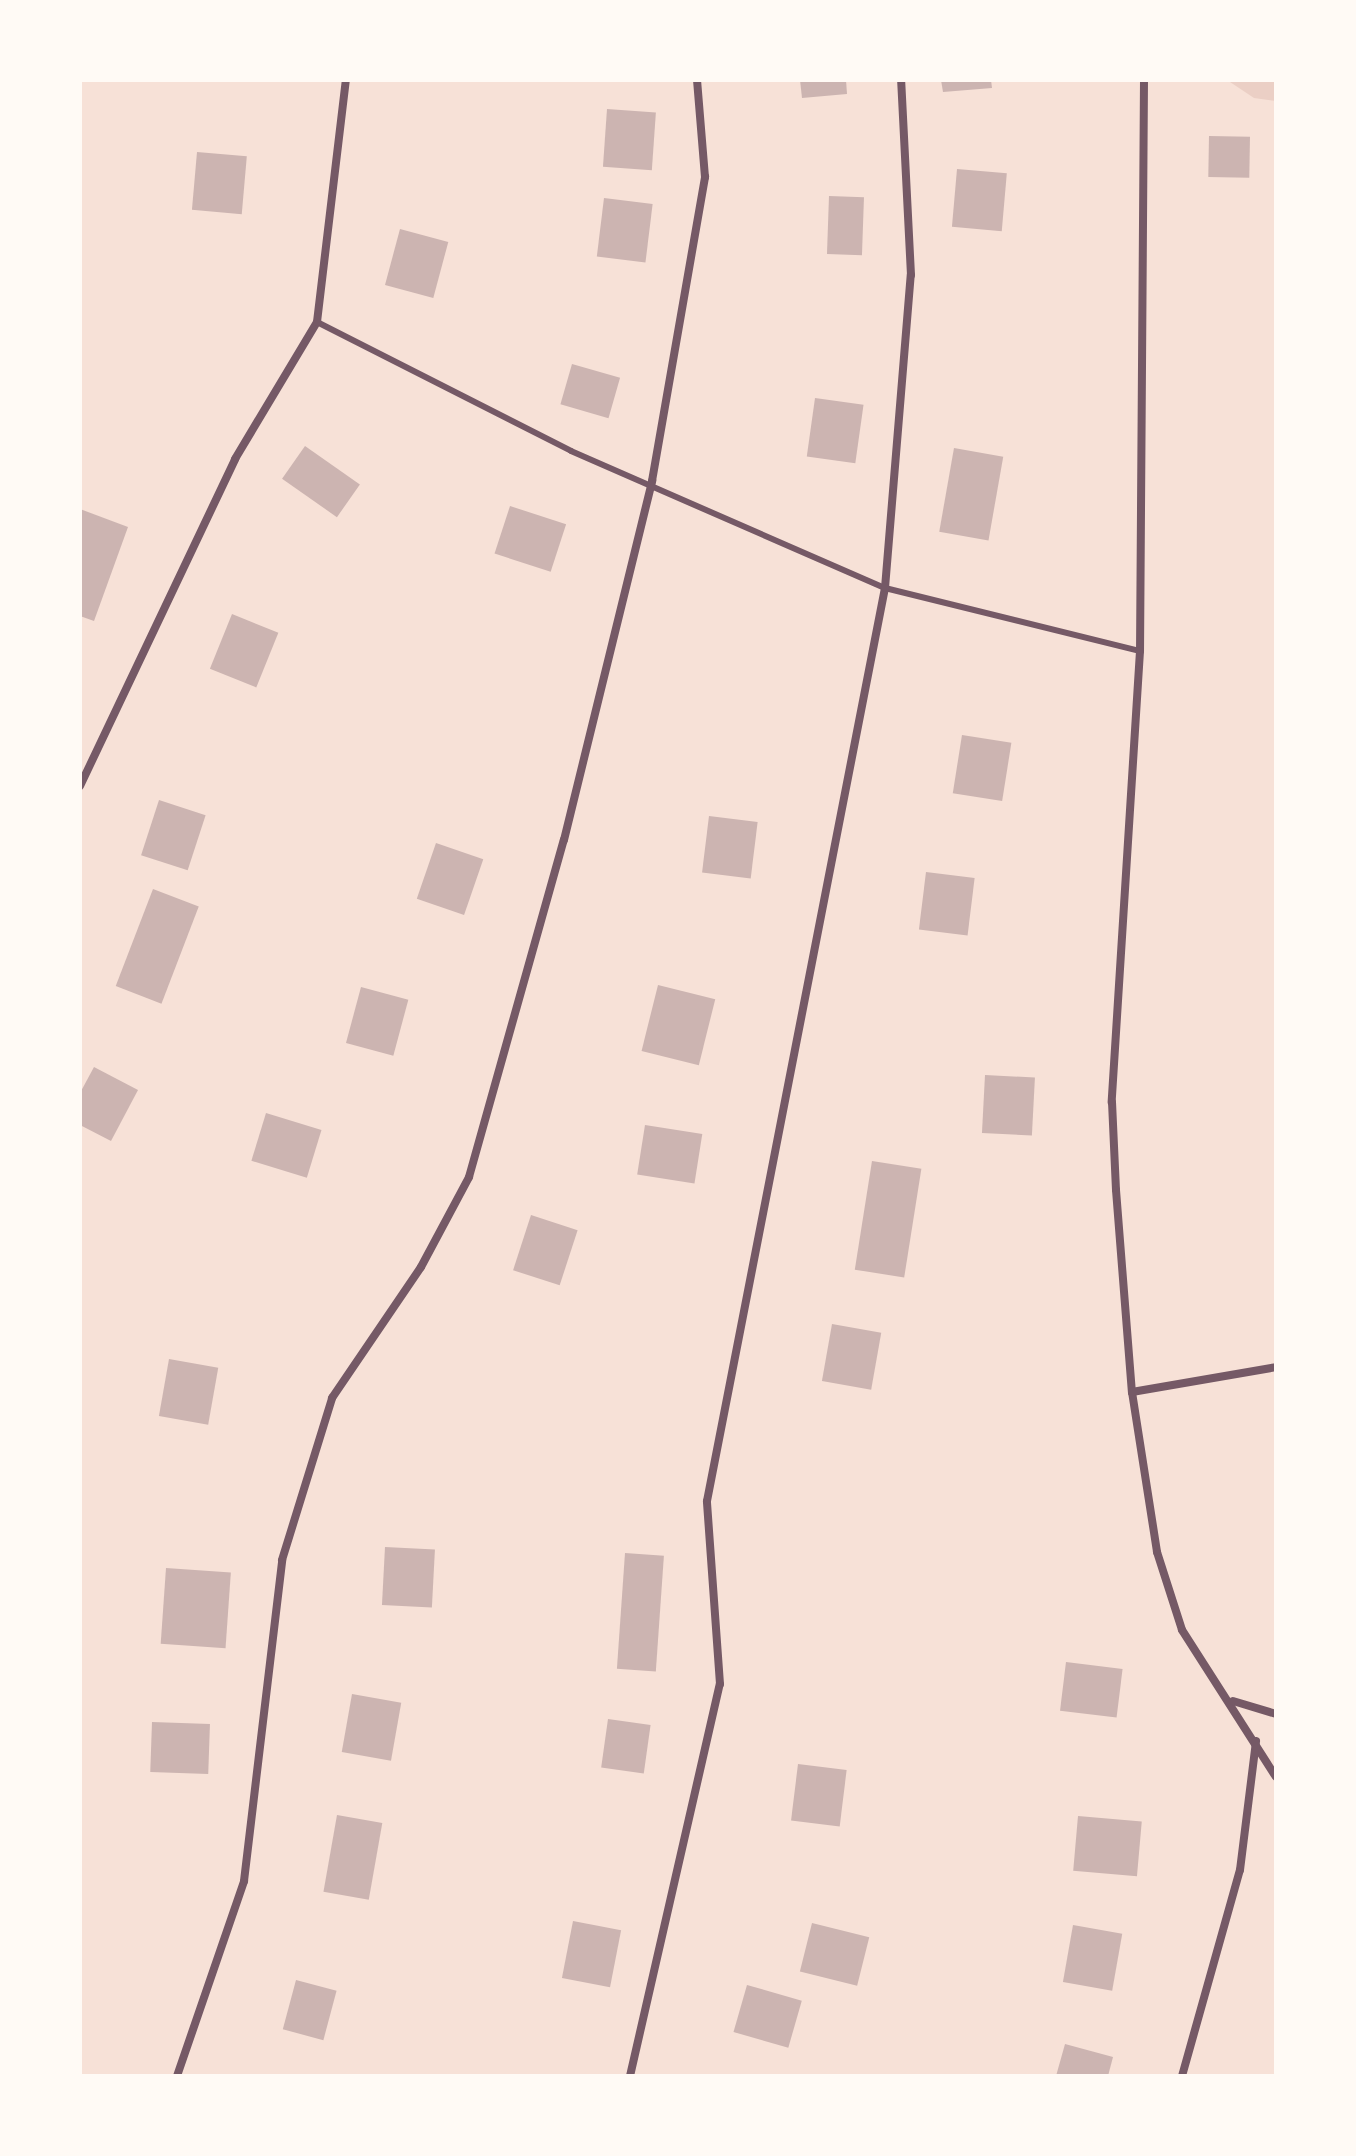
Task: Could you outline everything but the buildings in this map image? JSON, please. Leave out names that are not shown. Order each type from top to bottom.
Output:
[{"type":"street","points":[[80,786],[235,459],[317,322],[346,80]]},
{"type":"street","points":[[177,2076],[244,1881],[286,1545],[332,1398],[421,1267],[469,1177],[564,840],[652,481],[705,177],[697,80]]},
{"type":"street","points":[[630,2076],[720,1684],[707,1501],[885,588],[911,275],[901,80]]},
{"type":"street","points":[[1144,80],[1140,651],[1112,1102],[1132,1392],[1157,1552],[1174,1604],[1203,1665],[1233,1701],[1276,1777]]},
{"type":"street","points":[[1132,1392],[1276,1367]]},
{"type":"street","points":[[1233,1701],[1276,1714]]},
{"type":"street","points":[[1182,2076],[1240,1870],[1256,1740]]},
{"type":"lane","points":[[317,322],[571,451],[652,481],[885,588],[1140,651]]},
{"type":"shaded area","points":[[1227,80],[1276,80],[1276,101],[1254,98]]}]
